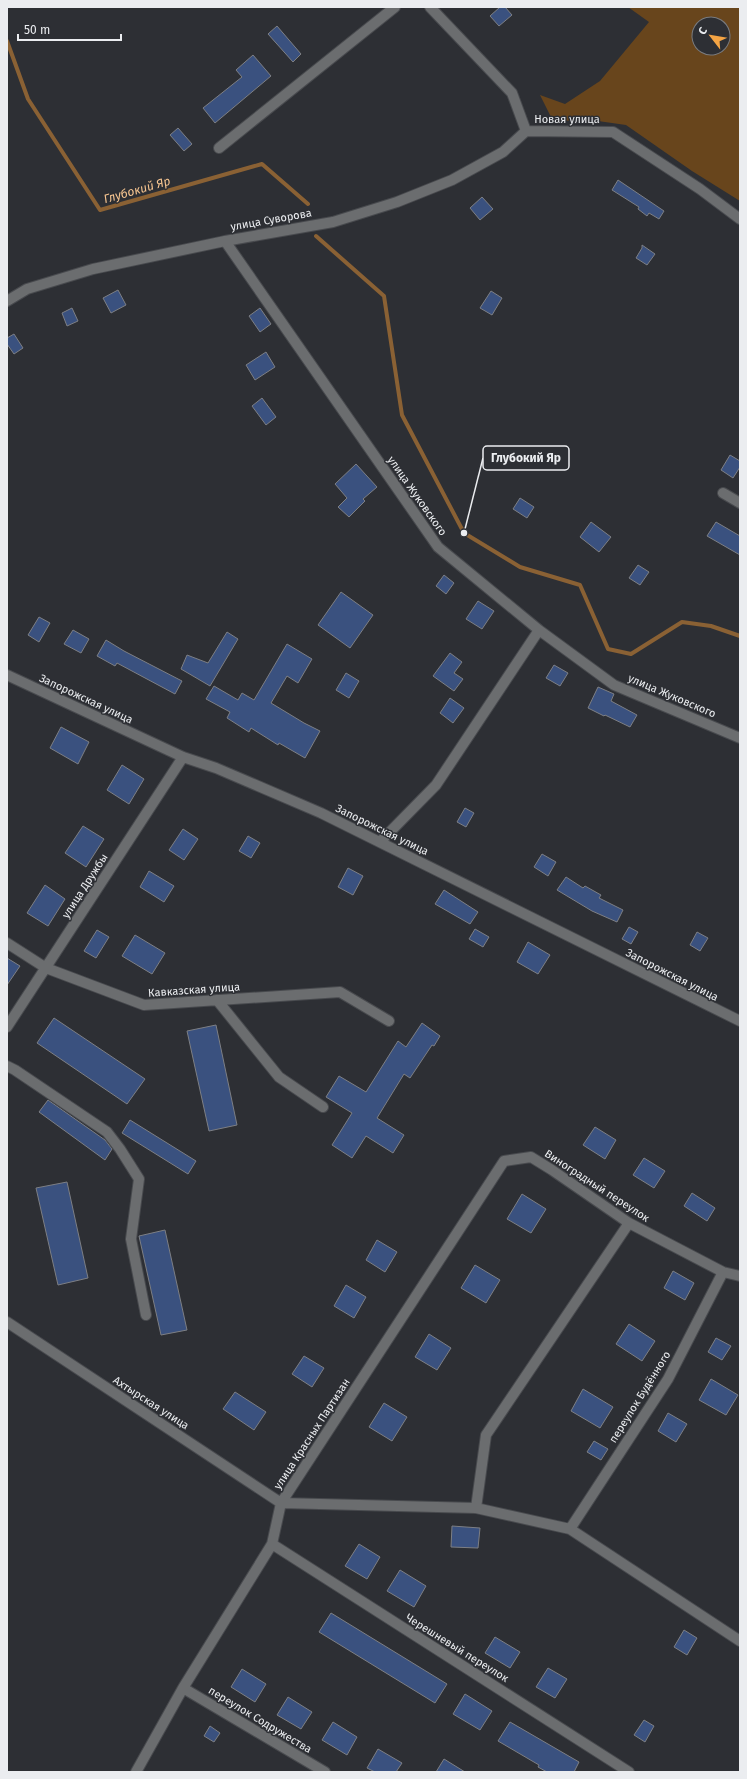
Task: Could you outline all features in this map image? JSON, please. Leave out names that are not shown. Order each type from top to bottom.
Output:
[{"type":"street","points":[[220,148],[395,7]]},
{"type":"street","name":"Новая улица","points":[[430,7],[512,93],[526,131],[613,132],[700,189],[740,219]]},
{"type":"street","name":"улица Суворова","points":[[7,301],[27,289],[93,269],[225,241],[333,222],[397,202],[452,180],[502,152],[526,131]]},
{"type":"street","name":"улица Жуковского","points":[[225,241],[438,547],[539,630],[614,685],[740,738]]},
{"type":"street","points":[[723,493],[740,503]]},
{"type":"street","points":[[380,842],[436,785],[539,630]]},
{"type":"street","name":"Запорожская улица","points":[[7,675],[183,757],[223,771],[321,814],[740,1021]]},
{"type":"street","name":"улица Дружбы","points":[[7,1027],[183,757]]},
{"type":"street","name":"Кавказская улица","points":[[7,943],[46,968],[144,1005],[340,992],[389,1021]]},
{"type":"street","points":[[217,1000],[279,1077],[323,1107]]},
{"type":"street","points":[[7,1066],[107,1132],[139,1179],[131,1239],[146,1315]]},
{"type":"street","name":"Виноградный переулок","points":[[504,1161],[532,1157],[629,1223],[724,1272],[740,1276]]},
{"type":"street","name":"улица Красных Партизан","points":[[136,1772],[183,1688],[272,1544],[281,1503],[504,1161]]},
{"type":"street","points":[[476,1508],[486,1435],[629,1223]]},
{"type":"street","name":"переулок Будённого","points":[[570,1529],[668,1379],[724,1272]]},
{"type":"street","name":"Ахтырская улица","points":[[7,1322],[281,1503]]},
{"type":"street","points":[[281,1503],[476,1508],[570,1529],[740,1641]]},
{"type":"street","name":"Черешневый переулок","points":[[272,1544],[629,1772]]},
{"type":"street","name":"переулок Содружества","points":[[183,1688],[325,1772]]},
{"type":"shaded area","points":[[628,7],[740,7],[740,201],[692,171],[626,125],[591,120],[553,121],[540,95],[565,104],[600,81],[649,22]]},
{"type":"building","points":[[500,7],[505,7],[512,15],[499,26],[490,16]]},
{"type":"building","points":[[277,26],[301,54],[293,62],[268,34]]},
{"type":"building","points":[[253,55],[271,76],[215,123],[203,108],[242,77],[236,70]]},
{"type":"building","points":[[178,128],[192,144],[184,151],[170,135]]},
{"type":"building","points":[[618,180],[664,211],[659,219],[649,213],[647,216],[638,209],[639,207],[612,190]]},
{"type":"building","points":[[482,197],[493,209],[480,220],[470,208]]},
{"type":"building","points":[[642,245],[655,254],[647,265],[636,258],[642,248]]},
{"type":"building","points":[[118,290],[126,305],[111,313],[103,298]]},
{"type":"building","points":[[491,291],[502,298],[492,315],[480,308]]},
{"type":"building","points":[[72,308],[78,321],[67,326],[62,313]]},
{"type":"building","points":[[260,308],[271,324],[260,332],[249,316]]},
{"type":"building","points":[[14,334],[23,348],[14,354],[7,344],[7,338]]},
{"type":"building","points":[[266,352],[275,367],[255,380],[246,365]]},
{"type":"building","points":[[262,398],[276,417],[266,425],[252,406]]},
{"type":"building","points":[[730,455],[740,461],[740,467],[733,478],[721,470]]},
{"type":"building","points":[[356,464],[377,487],[363,499],[365,501],[349,517],[338,507],[347,498],[335,484]]},
{"type":"building","points":[[520,498],[534,507],[527,518],[513,509]]},
{"type":"building","points":[[591,522],[611,537],[599,552],[580,537]]},
{"type":"building","points":[[716,522],[740,536],[740,555],[707,536]]},
{"type":"building","points":[[638,565],[649,572],[640,585],[629,578]]},
{"type":"building","points":[[444,575],[454,583],[446,594],[436,586]]},
{"type":"building","points":[[341,592],[373,615],[350,648],[318,625]]},
{"type":"building","points":[[478,601],[494,611],[482,629],[466,619]]},
{"type":"building","points":[[39,617],[50,623],[39,642],[28,635]]},
{"type":"building","points":[[73,630],[89,639],[81,653],[64,644]]},
{"type":"building","points":[[227,632],[238,639],[210,686],[181,669],[187,655],[208,663]]},
{"type":"building","points":[[106,640],[182,681],[175,694],[117,663],[115,666],[97,656]]},
{"type":"building","points":[[287,644],[312,659],[298,683],[287,676],[271,703],[320,731],[305,758],[279,743],[278,745],[251,728],[249,732],[227,718],[230,712],[206,699],[214,686],[238,700],[242,693],[254,700]]},
{"type":"building","points":[[450,653],[462,662],[454,673],[463,679],[454,691],[433,676]]},
{"type":"building","points":[[554,665],[568,673],[560,686],[546,678]]},
{"type":"building","points":[[346,673],[359,681],[349,698],[336,690]]},
{"type":"building","points":[[598,687],[614,694],[611,701],[637,715],[630,727],[588,708]]},
{"type":"building","points":[[450,698],[464,708],[453,723],[440,713]]},
{"type":"building","points":[[61,727],[89,742],[78,764],[50,748]]},
{"type":"building","points":[[122,765],[144,779],[129,804],[107,790]]},
{"type":"building","points":[[465,808],[474,813],[466,827],[457,822]]},
{"type":"building","points":[[83,826],[104,839],[86,867],[65,853]]},
{"type":"building","points":[[183,829],[198,839],[184,860],[169,850]]},
{"type":"building","points":[[248,836],[260,843],[251,858],[239,851]]},
{"type":"building","points":[[542,854],[556,862],[548,876],[534,867]]},
{"type":"building","points":[[348,868],[363,876],[353,895],[338,887]]},
{"type":"building","points":[[149,871],[174,886],[164,902],[140,887]]},
{"type":"building","points":[[566,877],[583,888],[585,886],[601,895],[599,898],[623,910],[617,922],[592,911],[557,890]]},
{"type":"building","points":[[45,885],[65,899],[48,926],[27,913]]},
{"type":"building","points":[[444,890],[478,912],[470,924],[435,904]]},
{"type":"building","points":[[629,927],[638,932],[631,944],[622,939]]},
{"type":"building","points":[[475,929],[489,937],[483,947],[469,939]]},
{"type":"building","points":[[97,930],[109,937],[96,958],[84,951]]},
{"type":"building","points":[[697,932],[708,938],[700,951],[690,945]]},
{"type":"building","points":[[135,935],[165,953],[152,974],[122,956]]},
{"type":"building","points":[[528,942],[550,955],[538,974],[517,962]]},
{"type":"building","points":[[7,958],[20,966],[7,985]]},
{"type":"building","points":[[54,1018],[145,1079],[127,1104],[37,1043]]},
{"type":"building","points":[[422,1023],[440,1036],[434,1046],[432,1045],[410,1078],[404,1074],[377,1118],[404,1135],[393,1153],[366,1136],[352,1158],[332,1145],[352,1113],[326,1097],[339,1076],[366,1092],[398,1041],[406,1047]]},
{"type":"building","points":[[216,1025],[237,1125],[209,1131],[187,1031]]},
{"type":"building","points":[[48,1100],[105,1140],[112,1149],[105,1160],[39,1112]]},
{"type":"building","points":[[130,1120],[196,1161],[188,1174],[122,1133]]},
{"type":"building","points":[[595,1127],[616,1140],[605,1159],[583,1145]]},
{"type":"building","points":[[644,1158],[665,1171],[654,1188],[633,1175]]},
{"type":"building","points":[[67,1182],[88,1278],[58,1285],[36,1188]]},
{"type":"building","points":[[692,1193],[715,1208],[707,1221],[684,1206]]},
{"type":"building","points":[[522,1194],[546,1209],[531,1233],[507,1219]]},
{"type":"building","points":[[165,1230],[187,1330],[161,1335],[139,1236]]},
{"type":"building","points":[[377,1240],[397,1252],[385,1272],[366,1260]]},
{"type":"building","points":[[475,1265],[500,1280],[486,1303],[461,1288]]},
{"type":"building","points":[[673,1271],[694,1283],[685,1300],[664,1288]]},
{"type":"building","points":[[346,1285],[366,1297],[354,1318],[334,1306]]},
{"type":"building","points":[[629,1324],[655,1341],[642,1361],[616,1344]]},
{"type":"building","points":[[429,1334],[451,1348],[437,1370],[415,1357]]},
{"type":"building","points":[[716,1338],[731,1346],[722,1360],[708,1352]]},
{"type":"building","points":[[304,1356],[324,1368],[312,1387],[292,1374]]},
{"type":"building","points":[[711,1379],[738,1395],[726,1415],[699,1400]]},
{"type":"building","points":[[583,1389],[613,1407],[600,1428],[571,1411]]},
{"type":"building","points":[[235,1392],[266,1412],[254,1430],[223,1409]]},
{"type":"building","points":[[384,1403],[407,1417],[392,1441],[369,1427]]},
{"type":"building","points":[[668,1413],[687,1424],[676,1442],[658,1431]]},
{"type":"building","points":[[594,1441],[608,1449],[601,1460],[587,1452]]},
{"type":"building","points":[[452,1526],[480,1528],[478,1548],[451,1547]]},
{"type":"building","points":[[359,1544],[380,1557],[367,1579],[345,1566]]},
{"type":"building","points":[[400,1570],[426,1586],[414,1607],[387,1591]]},
{"type":"building","points":[[331,1613],[447,1684],[435,1703],[319,1632]]},
{"type":"building","points":[[684,1630],[697,1638],[687,1655],[674,1647]]},
{"type":"building","points":[[495,1637],[520,1652],[510,1668],[485,1653]]},
{"type":"building","points":[[548,1668],[567,1679],[555,1698],[536,1687]]},
{"type":"building","points":[[242,1669],[266,1684],[255,1702],[231,1687]]},
{"type":"building","points":[[465,1694],[492,1711],[480,1730],[453,1714]]},
{"type":"building","points":[[288,1697],[312,1712],[301,1729],[277,1715]]},
{"type":"building","points":[[644,1720],[654,1726],[645,1742],[634,1735]]},
{"type":"building","points":[[333,1722],[357,1737],[347,1755],[322,1740]]},
{"type":"building","points":[[510,1722],[579,1762],[574,1772],[547,1772],[538,1767],[539,1765],[498,1741]]},
{"type":"building","points":[[210,1726],[220,1733],[214,1742],[204,1736]]},
{"type":"building","points":[[378,1749],[402,1763],[396,1772],[375,1772],[367,1768]]},
{"type":"building","points":[[444,1759],[465,1772],[436,1772]]},
{"type":"waterway","name":"Глубокий Яр","points":[[7,41],[28,99],[100,210],[262,164],[308,204]]},
{"type":"waterway","name":"Глубокий Яр","points":[[316,236],[384,296],[402,415],[464,533],[520,567],[580,585],[608,649],[631,654],[682,622],[711,626],[740,636]]},
{"type":"place","name":"Глубокий Яр","points":[[464,533]]}]
